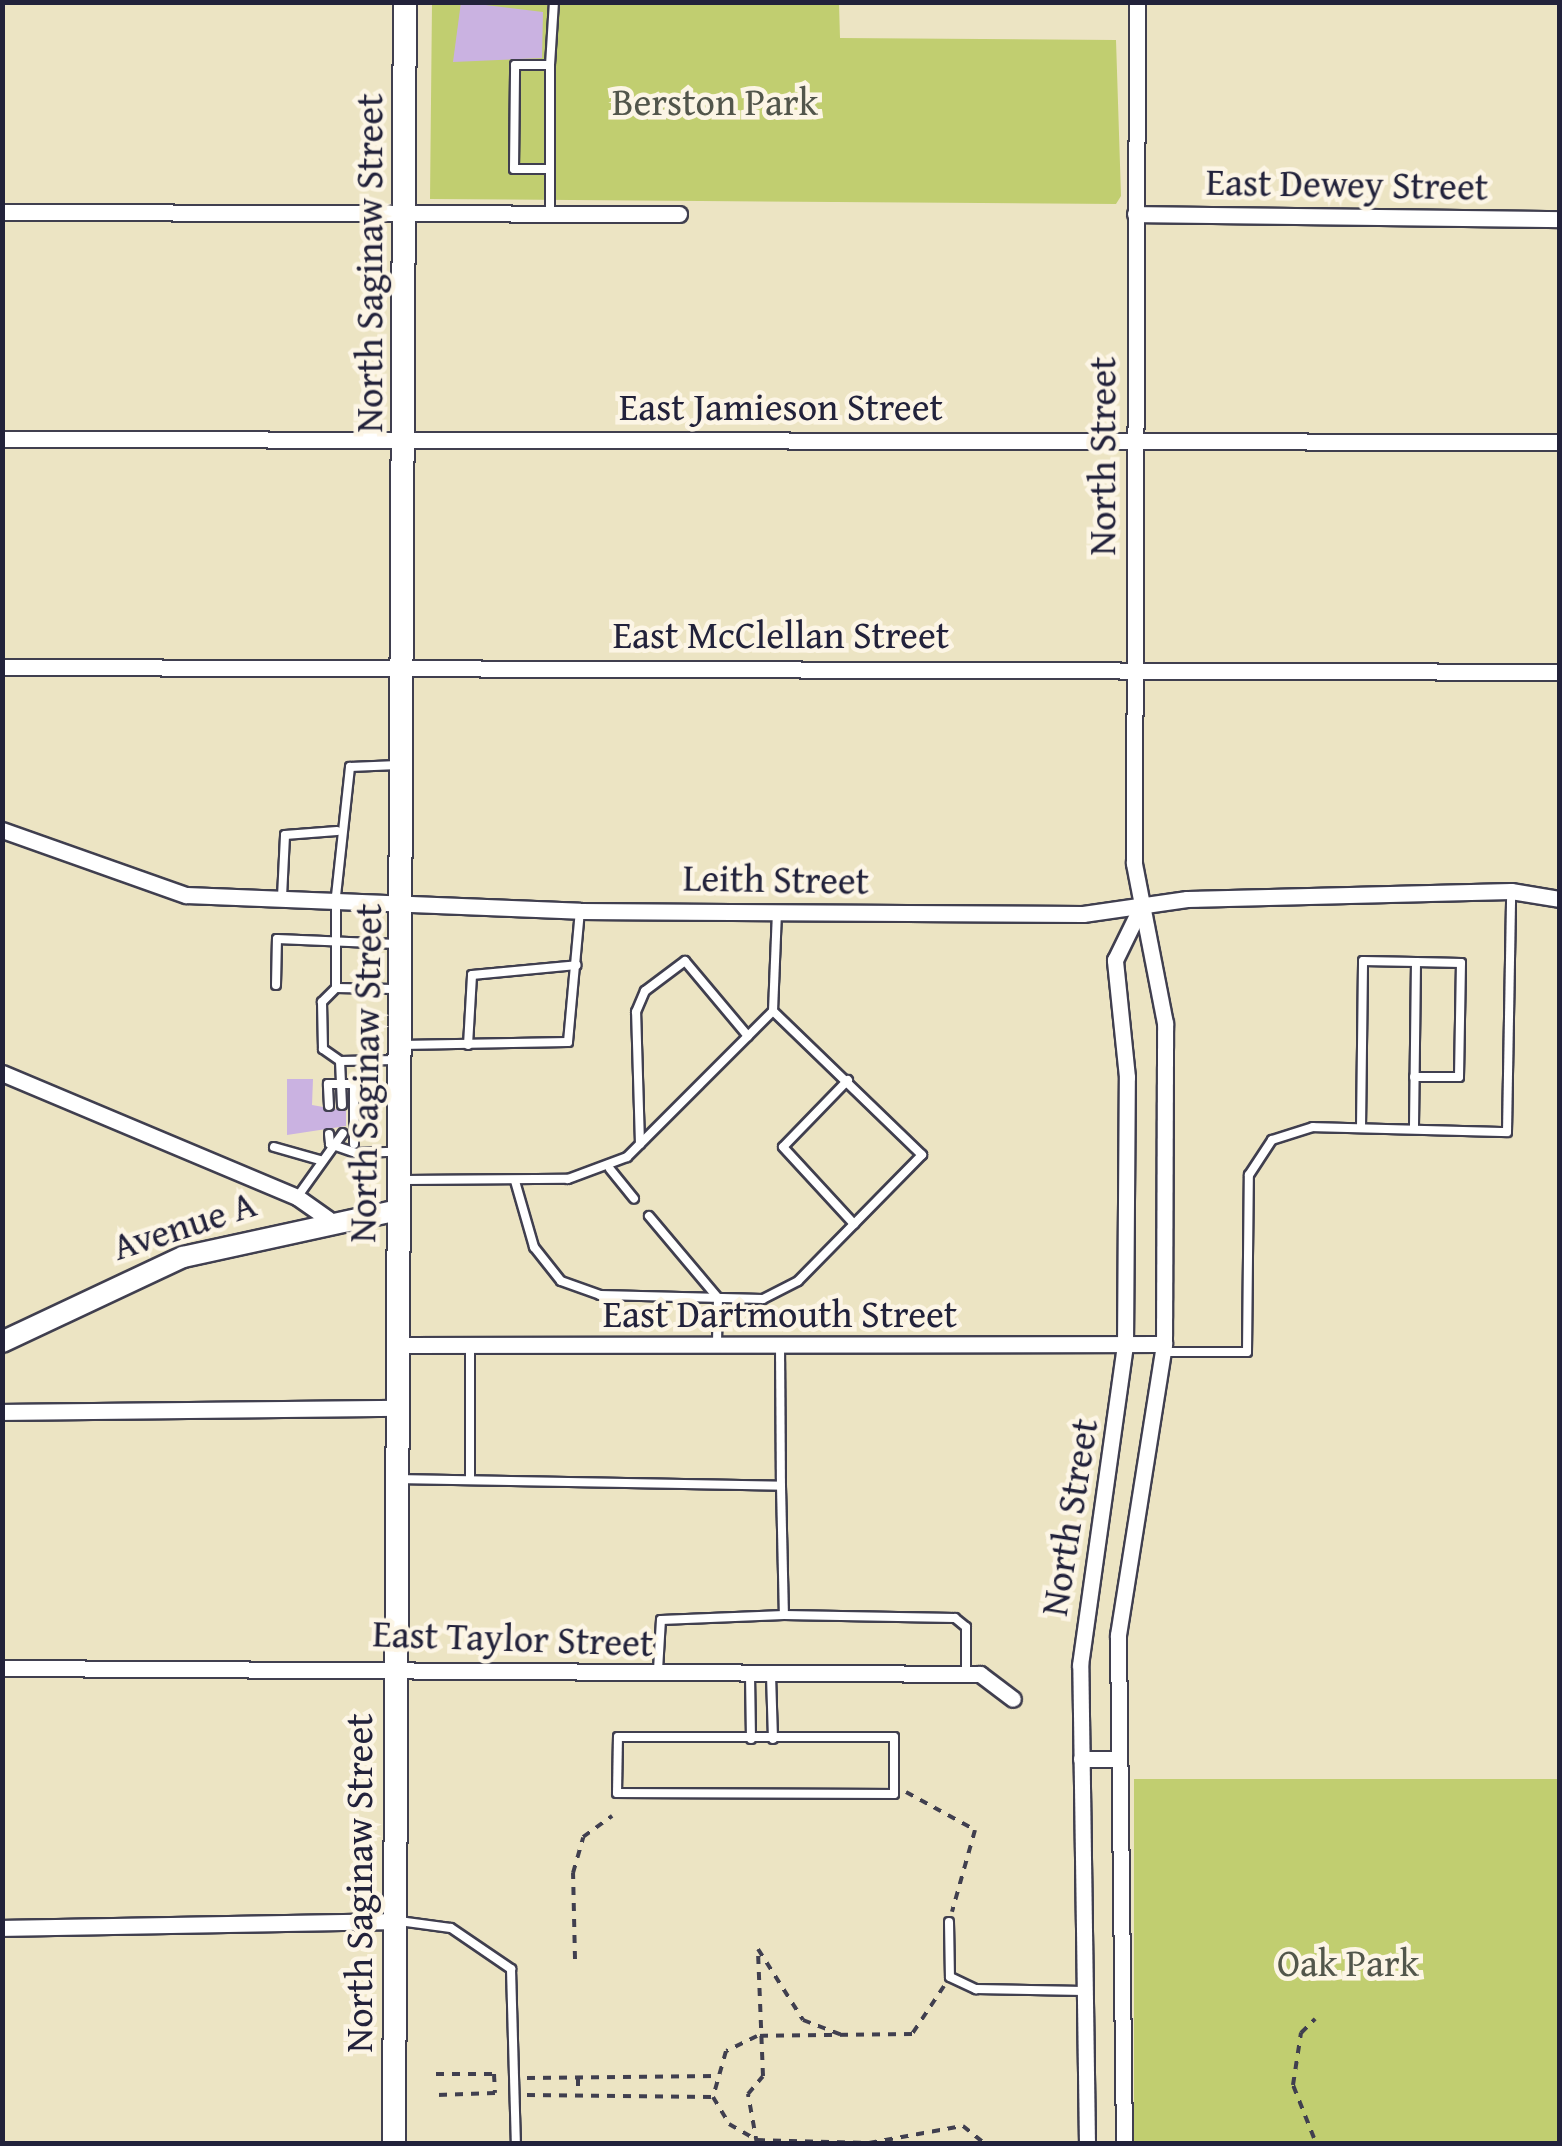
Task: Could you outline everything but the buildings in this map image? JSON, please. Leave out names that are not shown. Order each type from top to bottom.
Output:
[{"type":"main road","name":"North Saginaw Street","points":[[394,2144],[394,1479],[402,989],[405,2]]},
{"type":"street","name":"North Street","points":[[1124,2144],[1118,1635],[1163,1348],[1165,1023],[1140,909],[1135,670],[1137,2]]},
{"type":"street","points":[[2,212],[550,217],[680,214]]},
{"type":"street","name":"East Dewey Street","points":[[1135,214],[1560,218]]},
{"type":"street","name":"East Jamieson Street","points":[[2,439],[1560,442]]},
{"type":"street","name":"East McClellan Street","points":[[2,667],[1560,672]]},
{"type":"street","name":"Leith Street","points":[[2,830],[138,884],[402,904],[777,912],[1140,909],[1187,899],[1511,891],[1560,899]]},
{"type":"street","points":[[1511,891],[1560,888]]},
{"type":"street","name":"North Street","points":[[1087,2144],[1081,1760],[1086,1596],[1125,1345],[1127,1077],[1115,960],[1140,909]]},
{"type":"street","points":[[2,1072],[298,1197],[328,1219]]},
{"type":"street","name":"Avenue A","points":[[2,1342],[183,1257],[328,1219],[399,1210]]},
{"type":"street","name":"East Dartmouth Street","points":[[396,1345],[1163,1348]]},
{"type":"street","points":[[2,1412],[395,1408]]},
{"type":"street","name":"East Taylor Street","points":[[2,1668],[394,1665],[658,1675],[966,1674],[1013,1699]]},
{"type":"street","points":[[1081,1760],[1118,1759]]},
{"type":"street","points":[[2,1928],[394,1921]]},
{"type":"lane","points":[[550,217],[554,2]]},
{"type":"lane","points":[[550,65],[515,64],[514,152],[514,169],[550,169]]},
{"type":"lane","points":[[402,765],[350,767],[337,832],[336,988],[322,1002],[323,1049],[340,1061],[468,1045],[568,1042],[580,910]]},
{"type":"lane","points":[[282,897],[284,835],[337,832]]},
{"type":"lane","points":[[1163,1348],[1246,1352],[1256,1156],[1291,1130],[1507,1132],[1511,891]]},
{"type":"lane","points":[[400,1180],[515,1181],[610,1168],[640,1144],[772,1012],[777,912]]},
{"type":"lane","points":[[276,985],[277,939],[402,944]]},
{"type":"lane","points":[[640,1144],[636,1012],[645,991],[685,961],[748,1036]]},
{"type":"lane","points":[[1361,1128],[1363,961],[1461,963],[1459,1077],[1414,1077]]},
{"type":"lane","points":[[1414,1129],[1416,962]]},
{"type":"lane","points":[[468,1045],[472,974],[577,964]]},
{"type":"lane","points":[[336,988],[402,989]]},
{"type":"lane","points":[[515,1181],[534,1248],[562,1281],[600,1295],[763,1299],[786,1288],[922,1155],[848,1080],[772,1012]]},
{"type":"lane","points":[[340,1061],[342,1106]]},
{"type":"lane","points":[[848,1080],[783,1147],[854,1224]]},
{"type":"lane","points":[[329,1106],[328,1084],[354,1084],[356,1152],[400,1152]]},
{"type":"lane","points":[[329,1134],[330,1144],[354,1144]]},
{"type":"lane","points":[[343,1134],[343,1144]]},
{"type":"lane","points":[[298,1197],[320,1160],[343,1144]]},
{"type":"lane","points":[[274,1147],[320,1160]]},
{"type":"lane","points":[[610,1168],[634,1199]]},
{"type":"lane","points":[[649,1216],[718,1298],[718,1348]]},
{"type":"lane","points":[[470,1346],[470,1478]]},
{"type":"lane","points":[[780,1347],[784,1615]]},
{"type":"lane","points":[[394,1479],[780,1486]]},
{"type":"lane","points":[[658,1675],[661,1620],[784,1615],[954,1618],[966,1627],[966,1674]]},
{"type":"lane","points":[[750,1675],[751,1739]]},
{"type":"lane","points":[[771,1675],[773,1739]]},
{"type":"lane","points":[[618,1736],[751,1739],[894,1737],[894,1794],[617,1793],[618,1736]]},
{"type":"lane","points":[[394,1921],[451,1928],[511,1970],[516,2144]]},
{"type":"lane","points":[[948,1922],[950,1977],[976,1989],[1084,1990]]},
{"type":"path","points":[[906,1792],[975,1830],[948,1922]]},
{"type":"path","points":[[575,1959],[573,1874],[583,1837],[612,1816]]},
{"type":"path","points":[[757,2142],[748,2094],[763,2076],[757,2036],[758,1949],[803,2020],[844,2035]]},
{"type":"path","points":[[950,1977],[912,2034],[757,2036],[726,2051],[715,2076],[714,2097],[729,2124],[757,2142],[832,2143],[963,2126],[985,2144]]},
{"type":"path","points":[[1314,2019],[1301,2032],[1293,2085],[1314,2138]]},
{"type":"path","points":[[436,2074],[494,2074],[495,2093],[437,2095]]},
{"type":"path","points":[[526,2078],[715,2076]]},
{"type":"path","points":[[578,2078],[578,2096]]},
{"type":"path","points":[[526,2095],[714,2097]]},
{"type":"green space","name":"Berston Park","points":[[432,3],[839,3],[840,38],[1116,40],[1121,196],[1116,204],[430,199]]},
{"type":"green space","name":"Oak Park","points":[[1134,1779],[1559,1779],[1559,2143],[1134,2143]]}]
